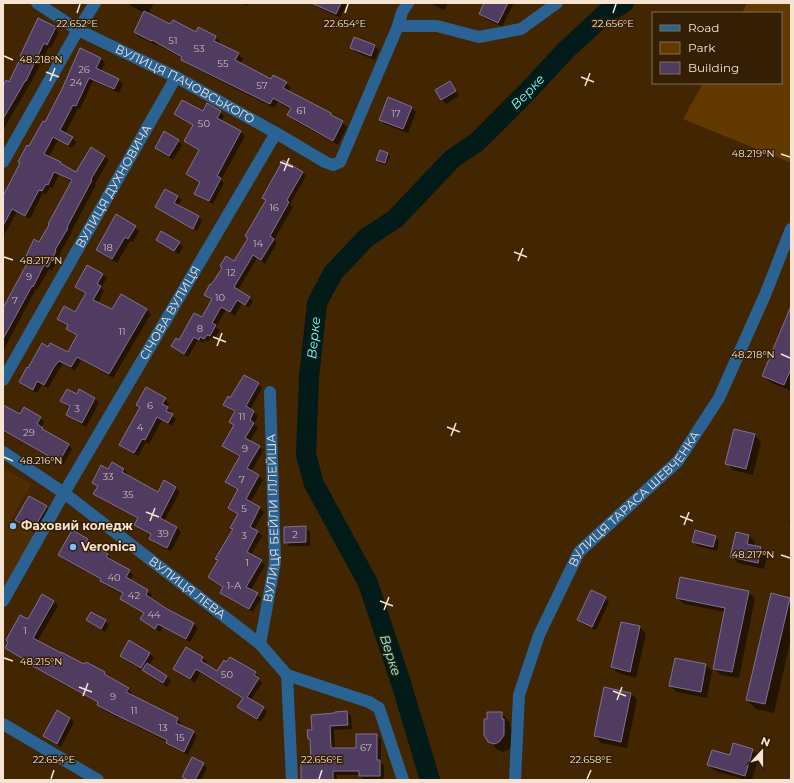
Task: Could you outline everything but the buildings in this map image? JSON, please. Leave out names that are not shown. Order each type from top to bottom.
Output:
[{"type":"street","name":"ВУЛИЦЯ ПАЧОВСЬКОГО","points":[[37,3],[78,30],[176,77],[325,162],[333,165],[340,162],[398,26]]},
{"type":"street","points":[[3,162],[95,3]]},
{"type":"street","points":[[402,6],[398,26],[437,26],[479,37],[521,29],[556,3]]},
{"type":"street","name":"ВУЛИЦЯ ДУХНОВИЧА","points":[[3,380],[176,77]]},
{"type":"street","name":"СІЧОВА ВУЛИЦЯ","points":[[3,601],[64,494],[276,133]]},
{"type":"street","name":"ВУЛИЦЯ ТАРАСА ШЕВЧЕНКА","points":[[515,780],[519,695],[539,635],[579,552],[678,461],[719,398],[765,295],[791,229]]},
{"type":"street","name":"ВУЛИЦЯ БЕЙЛИ ІЛЛЕЙША","points":[[260,644],[275,562],[270,392]]},
{"type":"street","name":"ВУЛИЦЯ ЛЕВА","points":[[3,452],[64,494],[260,644],[287,675]]},
{"type":"street","points":[[292,780],[287,675],[369,702],[379,708],[403,780]]},
{"type":"street","points":[[3,724],[98,780]]},
{"type":"shaded area","name":"Фаховий коледж","points":[[3,468],[32,484],[11,519],[36,533],[3,592]]},
{"type":"green space","points":[[747,3],[791,3],[791,163],[683,119],[702,84],[782,84],[782,12],[742,12]]},
{"type":"waterway","name":"Верке","points":[[430,780],[401,683],[368,583],[314,484],[306,455],[309,377],[317,303],[333,273],[366,238],[395,219],[452,159],[477,142],[566,50],[605,14],[624,3]]},
{"type":"place","name":"Фаховий коледж","points":[[13,526]]},
{"type":"place","name":"Veronica","points":[[73,547]]}]
